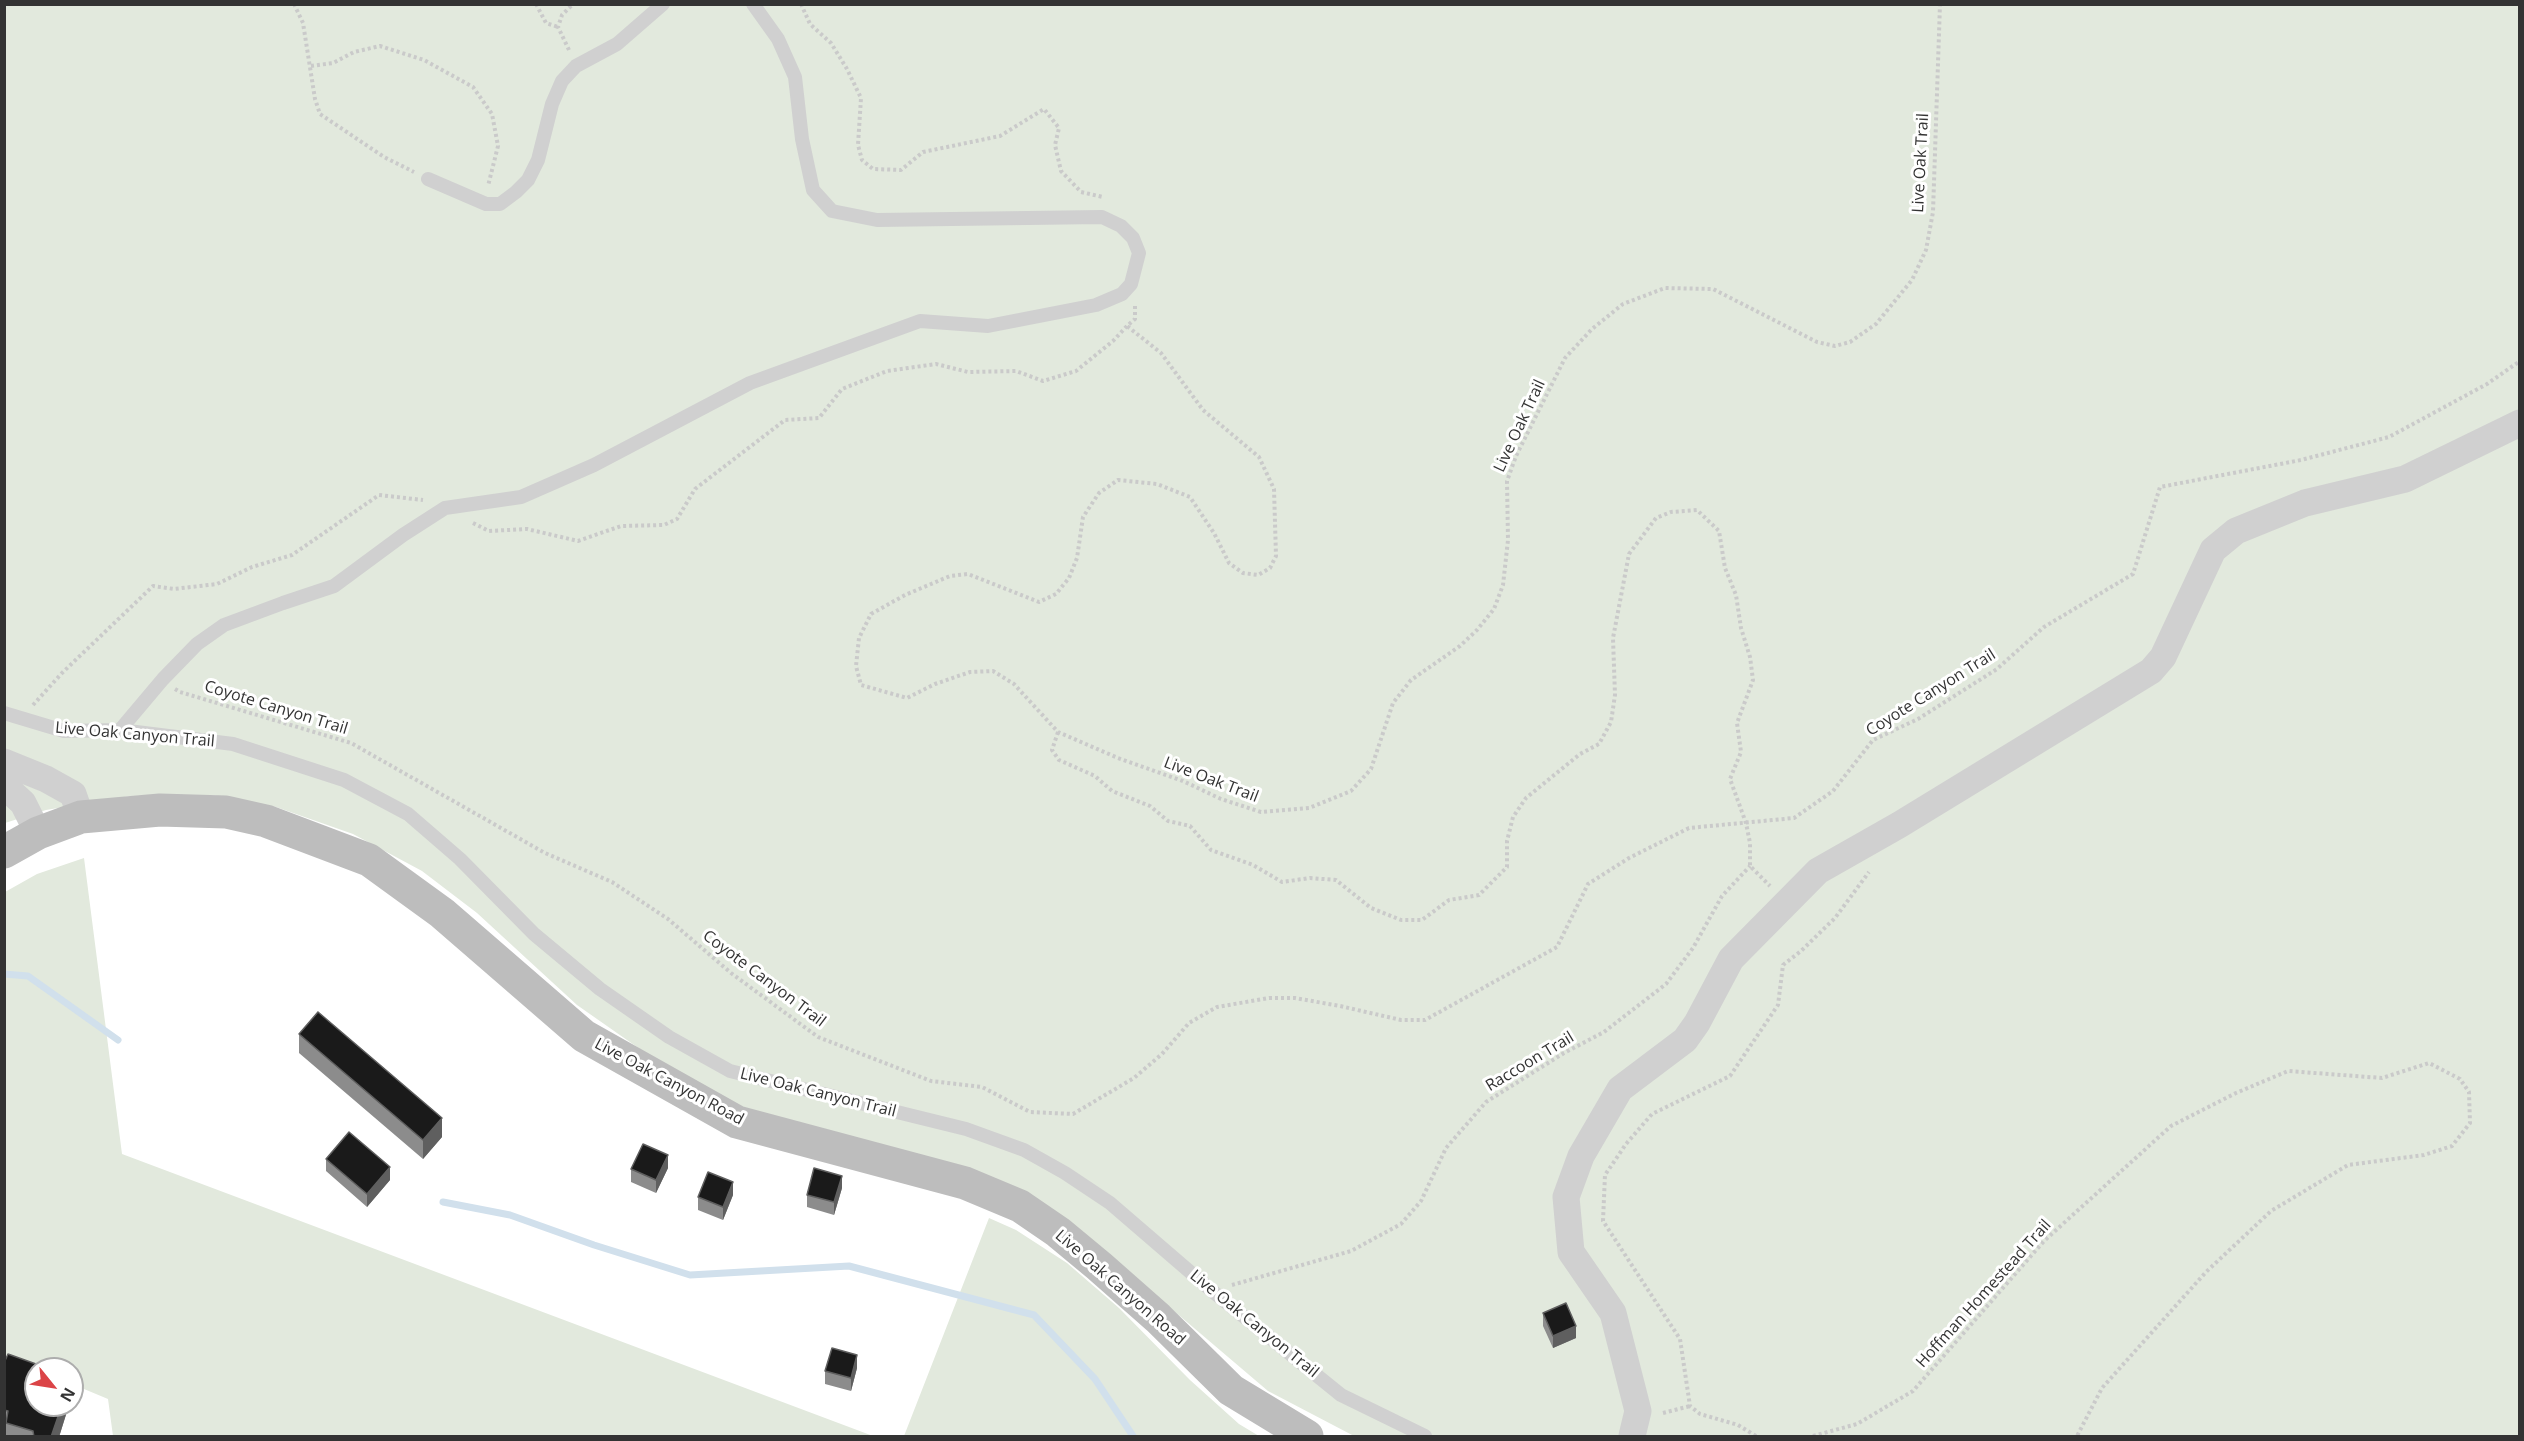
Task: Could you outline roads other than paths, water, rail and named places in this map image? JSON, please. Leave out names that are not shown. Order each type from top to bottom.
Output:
[{"type":"main road","name":"Live Oak Canyon Road","points":[[19,844],[81,817],[160,810],[226,812],[266,821],[369,860],[442,913],[584,1036],[737,1122],[964,1183],[1020,1206],[1058,1232],[1099,1266],[1158,1318],[1231,1390],[1307,1437]]},
{"type":"street","points":[[1632,1437],[1638,1412],[1613,1313],[1571,1252],[1566,1197],[1581,1156],[1620,1089],[1685,1040],[1697,1023],[1731,960],[1818,871],[1899,825],[2151,671],[2163,657],[2213,550],[2236,531],[2305,503],[2405,479],[2520,423]]},
{"type":"street","points":[[4,762],[46,779],[73,794],[81,817]]},
{"type":"street","points":[[4,791],[10,791],[23,803],[19,844]]},
{"type":"lane","points":[[428,179],[486,204],[500,204],[528,180],[538,160],[552,104],[562,81],[576,66],[617,44],[663,4]]},
{"type":"lane","points":[[120,730],[163,679],[197,644],[224,625],[334,586],[403,535],[445,508],[521,497],[594,465],[750,383],[920,321],[988,326],[1096,305],[1122,294],[1131,284],[1139,253],[1133,238],[1121,225],[1102,217],[877,220],[832,211],[813,190],[802,139],[795,77],[778,39],[753,4]]},
{"type":"lane","name":"Live Oak Canyon Trail","points":[[4,713],[64,731],[120,730],[233,744],[344,780],[408,814],[460,859],[534,934],[600,989],[669,1037],[730,1071],[966,1129],[1024,1150],[1065,1173],[1110,1203],[1211,1290],[1341,1395],[1425,1437]]},
{"type":"waterway","points":[[4,974],[28,976],[118,1040]]},
{"type":"waterway","points":[[443,1202],[510,1215],[594,1245],[690,1275],[849,1266],[1034,1315],[1095,1379],[1133,1436]]}]
